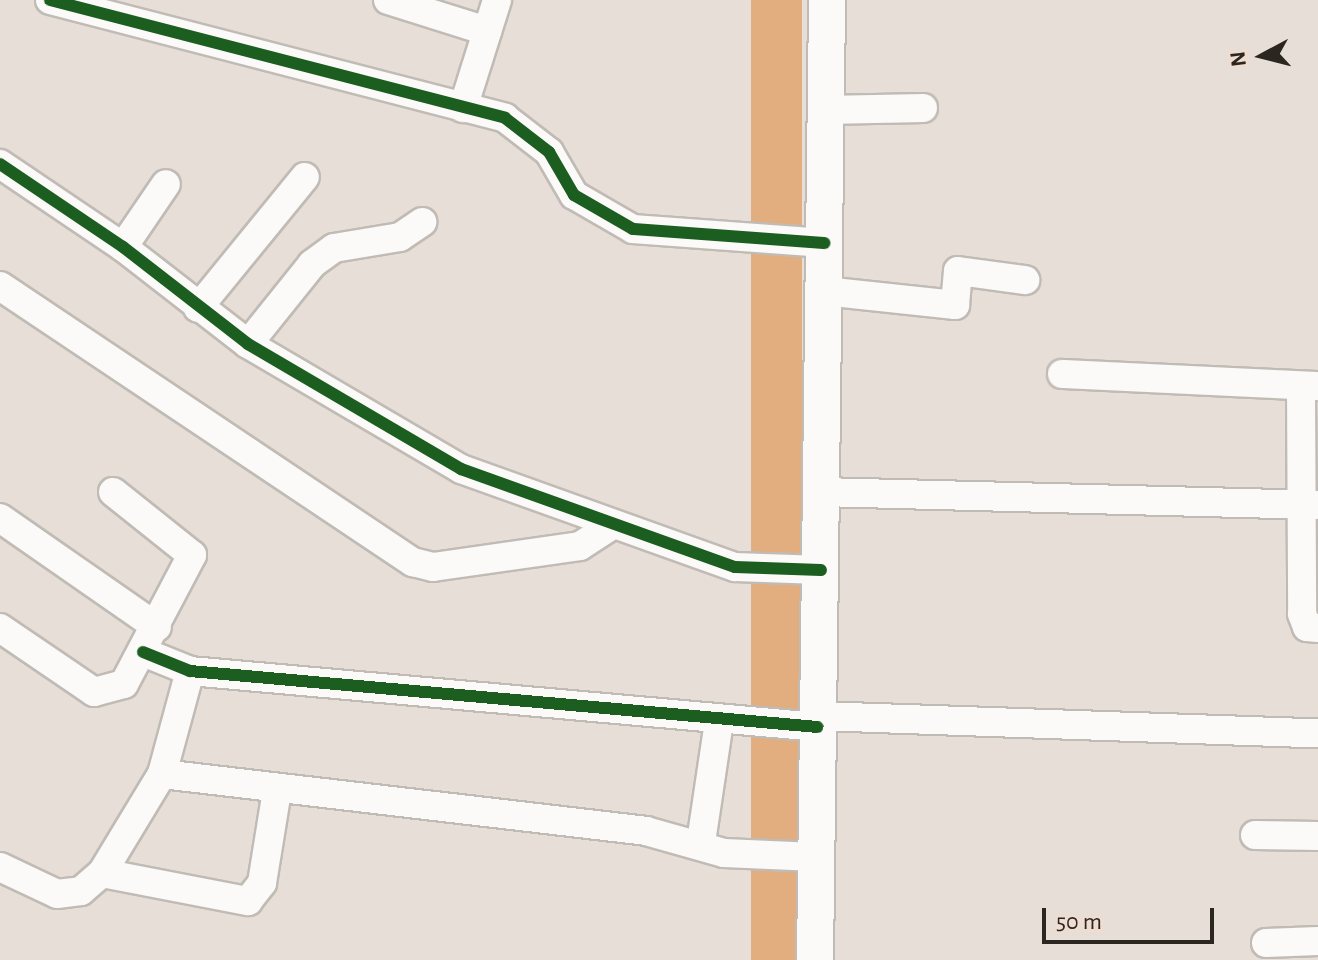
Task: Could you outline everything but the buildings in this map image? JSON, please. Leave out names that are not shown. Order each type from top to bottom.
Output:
[{"type":"main road","points":[[815,960],[810,857],[814,570],[821,492],[824,291],[816,240],[826,110],[827,0]]},
{"type":"street","points":[[50,0],[505,118],[549,152],[574,195],[605,217],[633,229],[816,240]]},
{"type":"street","points":[[388,0],[487,31]]},
{"type":"street","points":[[463,108],[497,0]]},
{"type":"street","points":[[826,110],[923,108]]},
{"type":"street","points":[[0,164],[123,247],[248,344],[461,469],[608,528],[735,567],[814,570]]},
{"type":"street","points":[[198,308],[305,177]]},
{"type":"street","points":[[123,247],[166,184]]},
{"type":"street","points":[[248,344],[312,264],[334,248],[400,237],[422,222]]},
{"type":"street","points":[[824,291],[955,305],[958,271],[1025,280]]},
{"type":"street","points":[[0,286],[413,562],[433,567],[580,546],[608,528]]},
{"type":"street","points":[[1062,374],[1309,386],[1311,505],[1303,622],[1318,628]]},
{"type":"street","points":[[0,628],[94,692],[124,684],[157,627],[192,555],[113,492]]},
{"type":"street","points":[[821,492],[1311,505]]},
{"type":"street","points":[[0,518],[157,627]]},
{"type":"street","points":[[143,652],[190,671],[725,722],[1318,733]]},
{"type":"street","points":[[0,867],[57,894],[81,891],[102,873],[162,774],[190,671]]},
{"type":"street","points":[[713,848],[725,722]]},
{"type":"street","points":[[162,774],[277,790],[557,818],[713,848],[810,857]]},
{"type":"street","points":[[102,873],[248,901],[262,883],[277,790]]},
{"type":"street","points":[[1255,835],[1318,836]]},
{"type":"street","points":[[1266,943],[1318,941]]},
{"type":"shaded area","points":[[751,0],[802,0],[802,960],[751,960]]},
{"type":"cycle path","points":[[50,0],[505,118],[549,152],[574,195],[633,229],[824,243]]},
{"type":"cycle path","points":[[0,164],[123,247],[248,344],[461,469],[735,567],[821,570]]},
{"type":"cycle path","points":[[143,652],[190,671],[818,727]]}]
